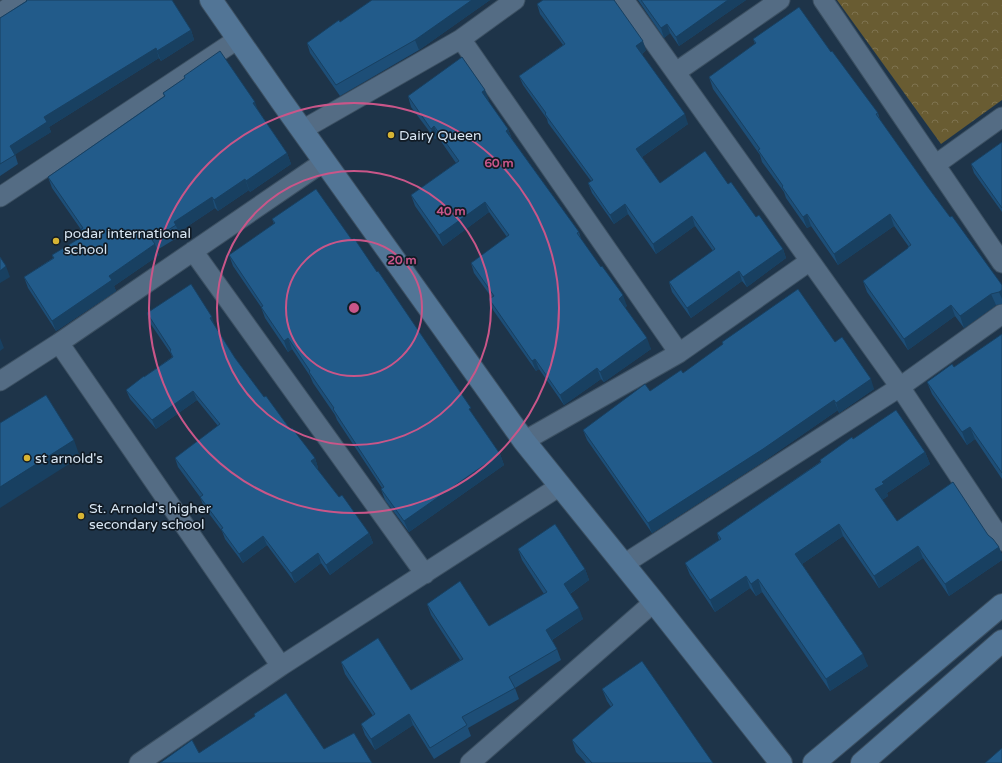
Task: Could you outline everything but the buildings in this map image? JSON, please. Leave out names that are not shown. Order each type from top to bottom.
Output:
[{"type":"street","points":[[0,13],[20,0]]},
{"type":"street","points":[[211,0],[524,441],[624,564],[781,763]]},
{"type":"street","points":[[302,130],[461,39],[515,0]]},
{"type":"street","points":[[624,0],[900,387],[1002,541]]},
{"type":"street","points":[[676,72],[780,0]]},
{"type":"street","points":[[823,0],[1002,263]]},
{"type":"street","points":[[0,197],[238,39]]},
{"type":"street","points":[[461,39],[679,353]]},
{"type":"street","points":[[935,165],[1002,117]]},
{"type":"street","points":[[0,381],[59,343],[325,161]]},
{"type":"street","points":[[193,252],[424,574]]},
{"type":"street","points":[[524,441],[679,353],[810,261]]},
{"type":"street","points":[[624,564],[900,387],[1002,314]]},
{"type":"street","points":[[59,343],[281,666]]},
{"type":"street","points":[[139,763],[281,666],[560,486]]},
{"type":"street","points":[[470,763],[654,602]]},
{"type":"street","points":[[814,763],[1002,605]]},
{"type":"street","points":[[862,763],[1002,641]]},
{"type":"green space","points":[[837,0],[1002,0],[1002,100],[941,144]]},
{"type":"place","name":"Dairy Queen","points":[[391,135]]},
{"type":"place","name":"podar international school","points":[[56,241]]},
{"type":"place","name":"st arnold's","points":[[27,458]]},
{"type":"place","name":"St. Arnold's higher secondary school","points":[[81,516]]}]
